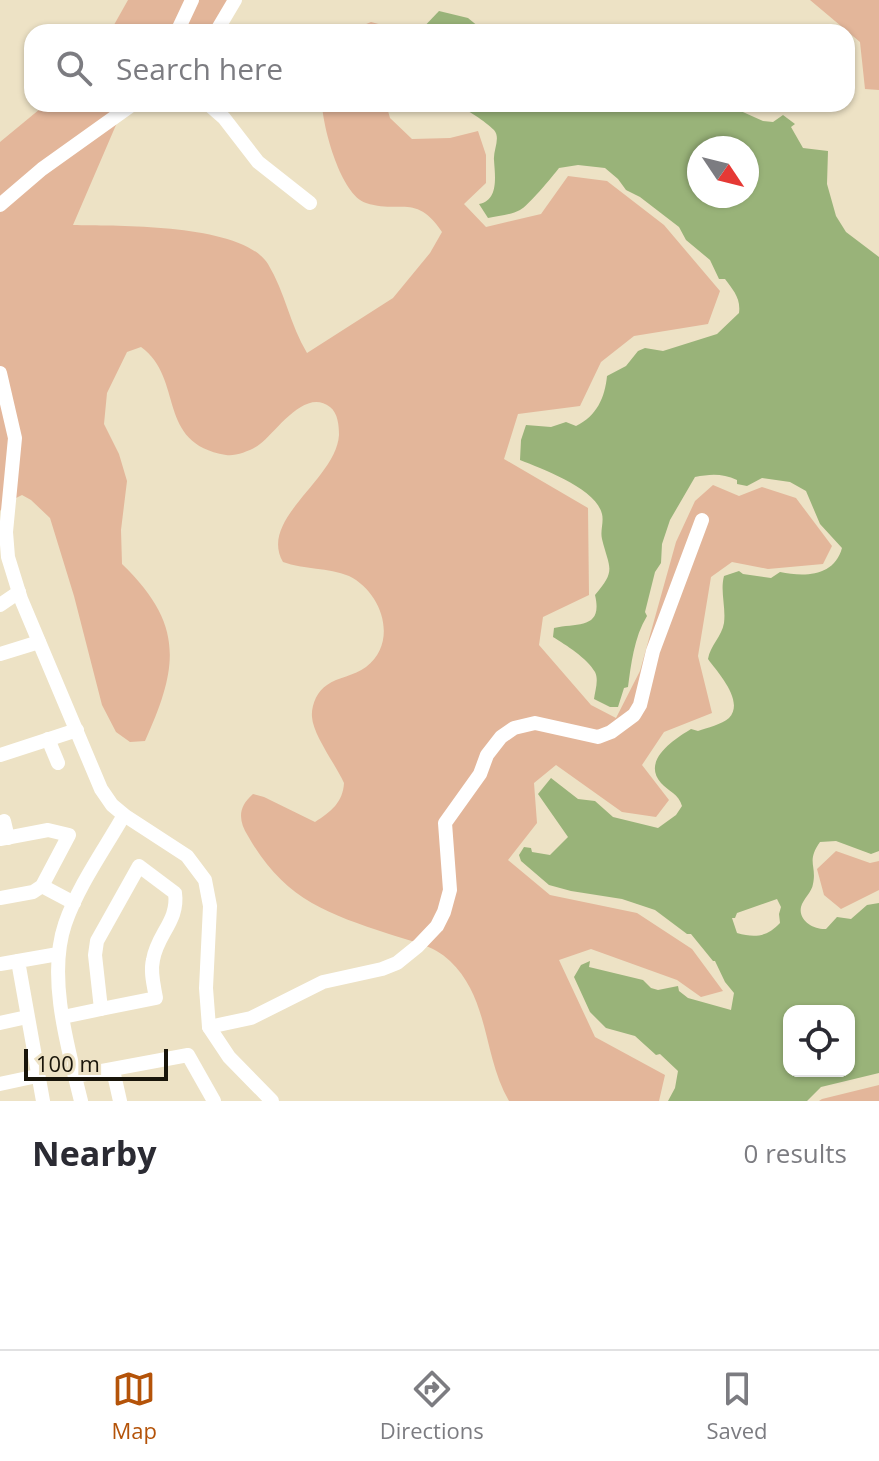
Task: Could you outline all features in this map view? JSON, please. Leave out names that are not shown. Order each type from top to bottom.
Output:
[{"type":"street","points":[[181,24],[192,0]]},
{"type":"street","points":[[221,24],[235,0]]},
{"type":"street","points":[[0,205],[42,169],[122,112]]},
{"type":"street","points":[[217,112],[258,162],[310,203]]},
{"type":"street","points":[[0,373],[15,438],[6,532],[8,557],[19,592],[101,789],[124,815],[187,856],[205,880],[210,906],[206,988],[209,1027],[229,1057],[272,1101]]},
{"type":"street","points":[[0,486],[13,465]]},
{"type":"street","points":[[209,1027],[251,1018],[323,982],[382,969],[397,963],[418,946],[437,926],[450,890],[445,823],[480,774],[487,755],[501,737],[514,728],[535,723],[598,737],[611,732],[634,715],[640,705],[653,651],[702,520]]},
{"type":"street","points":[[0,605],[19,592]]},
{"type":"street","points":[[0,654],[39,642]]},
{"type":"street","points":[[0,755],[77,730]]},
{"type":"street","points":[[48,739],[58,763]]},
{"type":"street","points":[[81,1101],[63,1017],[58,954],[64,926],[74,903],[124,815]]},
{"type":"street","points":[[0,898],[33,892],[42,886],[69,835],[48,830],[4,839],[4,821]]},
{"type":"street","points":[[63,1017],[156,998],[153,960],[174,917],[175,893],[139,866],[97,941],[95,955],[101,1009]]},
{"type":"street","points":[[42,886],[74,903]]},
{"type":"street","points":[[0,964],[58,954]]},
{"type":"street","points":[[18,961],[43,1101]]},
{"type":"street","points":[[0,1023],[27,1017]]},
{"type":"street","points":[[75,1076],[188,1055],[214,1101]]},
{"type":"street","points":[[113,1070],[120,1101]]},
{"type":"street","points":[[0,1084],[37,1076]]},
{"type":"shaded area","points":[[128,0],[241,0],[227,24],[183,24],[176,20],[173,24],[114,24]]},
{"type":"shaded area","points":[[810,0],[879,0],[879,90],[865,89],[855,24],[839,24]]},
{"type":"shaded area","points":[[439,11],[468,18],[475,24],[427,24]]},
{"type":"shaded area","points":[[36,112],[122,112],[73,225],[147,227],[206,234],[233,241],[254,251],[268,264],[274,275],[307,353],[393,298],[430,253],[442,232],[433,220],[416,209],[378,206],[357,197],[335,160],[323,112],[388,112],[390,118],[412,139],[450,138],[478,131],[486,155],[486,183],[464,204],[486,227],[541,214],[568,176],[607,181],[664,225],[720,291],[708,324],[634,336],[601,362],[580,406],[518,414],[504,459],[588,508],[589,595],[543,617],[539,645],[591,705],[616,718],[640,671],[676,542],[695,501],[713,485],[739,496],[762,487],[796,498],[832,546],[823,564],[768,569],[732,562],[711,577],[698,656],[712,713],[664,732],[642,765],[669,800],[656,817],[622,812],[556,765],[534,783],[537,823],[508,860],[550,895],[637,913],[692,949],[723,991],[701,997],[677,980],[591,949],[559,960],[595,1037],[665,1075],[659,1101],[509,1101],[494,1066],[472,993],[450,961],[429,947],[345,919],[308,900],[276,875],[245,830],[241,819],[242,809],[253,794],[315,822],[335,806],[344,783],[316,732],[312,717],[314,704],[327,685],[366,667],[376,657],[382,644],[384,631],[378,605],[361,583],[341,573],[283,562],[278,546],[281,530],[289,515],[335,452],[339,428],[330,407],[320,402],[301,407],[257,446],[239,454],[226,455],[204,448],[189,438],[180,424],[154,360],[141,347],[127,352],[107,393],[104,424],[119,454],[127,481],[121,530],[122,564],[157,606],[170,647],[164,690],[145,741],[130,742],[116,732],[102,705],[50,518],[22,495],[6,503],[0,511],[0,142]]},
{"type":"shaded area","points":[[470,112],[743,112],[773,122],[783,115],[795,124],[791,127],[803,148],[828,151],[827,184],[836,216],[846,232],[879,257],[879,851],[871,854],[836,841],[820,842],[813,859],[812,887],[801,912],[808,924],[826,929],[837,917],[851,919],[867,905],[879,903],[879,1073],[821,1087],[807,1101],[668,1101],[675,1088],[678,1071],[635,1036],[606,1028],[590,1012],[574,977],[581,965],[590,961],[589,967],[643,980],[658,990],[678,986],[679,991],[688,998],[731,1010],[734,993],[715,961],[691,934],[655,910],[622,899],[549,885],[521,861],[519,855],[524,847],[531,848],[532,852],[550,855],[568,837],[538,794],[551,778],[578,799],[595,801],[613,817],[658,828],[676,815],[682,806],[656,774],[657,758],[669,744],[691,729],[698,731],[718,724],[729,718],[733,711],[734,704],[728,687],[708,659],[724,623],[724,576],[739,571],[771,578],[780,572],[817,573],[832,565],[842,548],[820,524],[806,491],[790,482],[762,478],[747,486],[721,475],[695,477],[670,520],[662,544],[661,563],[655,572],[645,612],[647,616],[636,642],[628,687],[624,688],[618,707],[610,707],[594,699],[595,672],[582,657],[553,637],[554,628],[587,622],[595,614],[595,595],[609,574],[602,536],[602,514],[598,505],[579,488],[520,460],[526,425],[551,427],[566,422],[576,426],[583,422],[599,405],[607,376],[626,366],[638,351],[645,348],[663,351],[717,334],[739,313],[739,303],[725,279],[719,279],[710,260],[686,240],[679,227],[626,190],[605,168],[578,165],[559,168],[523,208],[488,218],[479,204],[493,193],[497,140],[496,133]],"holes":[[[777,899],[781,907],[780,923],[770,931],[749,936],[737,933],[732,918],[737,913]]]},
{"type":"shaded area","points":[[836,851],[870,863],[879,861],[879,890],[841,909],[824,895],[817,869]]},
{"type":"shaded area","points":[[879,1085],[879,1101],[819,1101],[822,1099]]}]
